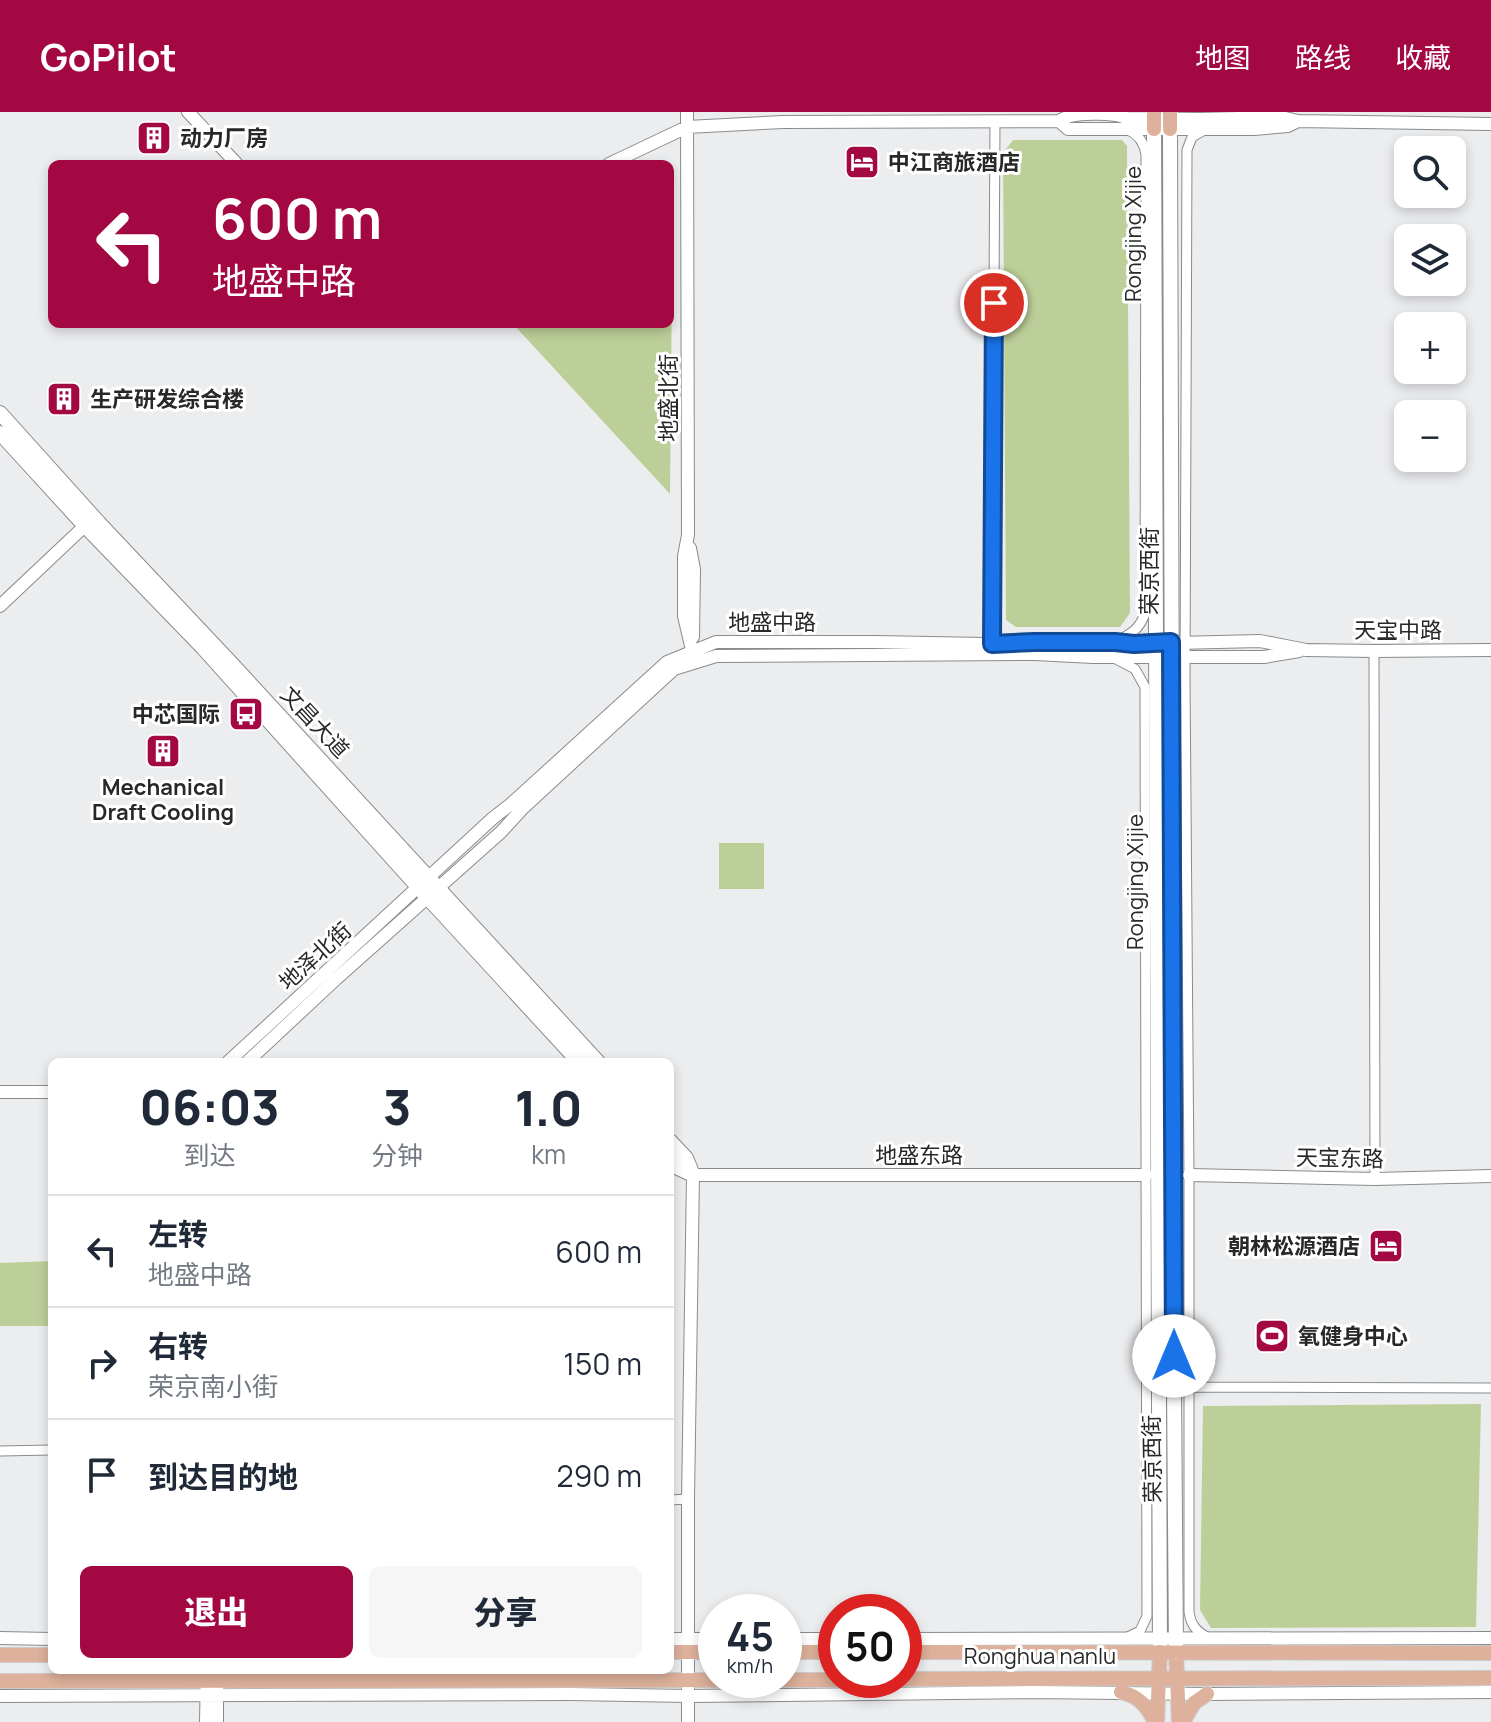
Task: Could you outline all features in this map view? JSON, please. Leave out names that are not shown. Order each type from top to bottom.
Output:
[{"type":"main road","name":"Rongjing Xijie","points":[[1154,120],[1155,650],[1169,1645]]},
{"type":"main road","name":"荣京西街","points":[[1169,1645],[1181,1387],[1179,650],[1170,120]]},
{"type":"main road","name":"文昌大道","points":[[0,413],[89,522]]},
{"type":"main road","name":"文昌大道","points":[[0,433],[89,522],[428,888],[594,1058]]},
{"type":"main road","name":"文昌大道","points":[[428,888],[576,1058]]},
{"type":"main road","points":[[674,1145],[686,1158],[693,1175]]},
{"type":"main road","points":[[674,1164],[693,1175]]},
{"type":"main road","name":"Ronghua nanlu","points":[[922,1652],[1169,1645],[1491,1653]]},
{"type":"main road","points":[[1156,1722],[1159,1686],[1169,1645]]},
{"type":"main road","points":[[1169,1645],[1181,1722]]},
{"type":"main road","points":[[674,1651],[688,1646],[698,1648]]},
{"type":"main road","points":[[0,1655],[48,1655]]},
{"type":"main road","points":[[0,1681],[212,1675],[534,1679],[689,1688],[818,1681]]},
{"type":"main road","name":"Ronghua nanlu","points":[[922,1679],[1000,1678],[1177,1686],[1275,1680],[1491,1678]]},
{"type":"main road","points":[[1121,1692],[1142,1701],[1156,1722]]},
{"type":"main road","points":[[1181,1722],[1194,1703],[1207,1694]]},
{"type":"street","name":"地盛北街","points":[[687,112],[688,539],[694,569],[693,657]]},
{"type":"street","points":[[1199,112],[1234,113],[1242,117]]},
{"type":"street","points":[[191,113],[233,160]]},
{"type":"street","points":[[1059,121],[1066,115],[1125,113],[1126,118],[1154,120],[1281,117],[1298,121],[1491,124]]},
{"type":"street","points":[[992,644],[997,118]]},
{"type":"street","points":[[617,160],[687,127],[997,118],[1059,121],[1068,129],[1125,129],[1154,120]]},
{"type":"street","points":[[1170,120],[1206,129],[1277,127],[1298,121]]},
{"type":"street","points":[[1115,642],[1139,627],[1145,613],[1146,154],[1145,145],[1135,133],[1125,129]]},
{"type":"street","points":[[1206,129],[1192,137],[1187,150],[1179,650],[1189,1175],[1181,1387],[1190,1621],[1196,1630],[1210,1638]]},
{"type":"street","points":[[0,606],[89,522]]},
{"type":"street","name":"地盛中路","points":[[428,888],[501,832],[674,669],[716,642],[1115,642],[1155,650]]},
{"type":"street","name":"地盛中路","points":[[693,657],[900,654],[1113,657],[1155,650]]},
{"type":"street","name":"天宝中路","points":[[1155,650],[1264,657],[1306,650],[1491,650]]},
{"type":"street","points":[[1374,651],[1375,1179]]},
{"type":"street","points":[[1113,657],[1135,669],[1145,687],[1147,1616],[1140,1631],[1127,1638]]},
{"type":"street","name":"地泽北街","points":[[233,1058],[428,888]]},
{"type":"street","name":"地泽北街","points":[[251,1058],[428,888]]},
{"type":"street","points":[[0,1092],[48,1092]]},
{"type":"street","points":[[688,1722],[693,1175]]},
{"type":"street","name":"地盛东路","points":[[693,1175],[1146,1175]]},
{"type":"street","name":"天宝东路","points":[[1189,1175],[1375,1179],[1491,1176]]},
{"type":"street","points":[[1181,1387],[1491,1388]]},
{"type":"street","points":[[0,1451],[48,1450]]},
{"type":"street","points":[[674,1500],[688,1499]]},
{"type":"street","points":[[0,1638],[48,1639]]},
{"type":"street","points":[[922,1639],[1127,1638],[1169,1645],[1210,1638],[1491,1638]]},
{"type":"street","points":[[1294,1639],[1327,1651]]},
{"type":"street","points":[[674,1641],[688,1646],[698,1644]]},
{"type":"street","points":[[212,1675],[217,1722]]},
{"type":"street","points":[[1000,1678],[1032,1692]]},
{"type":"street","points":[[534,1679],[571,1694]]},
{"type":"street","points":[[66,1681],[96,1696]]},
{"type":"street","points":[[0,1696],[571,1694],[689,1688],[1121,1692],[1159,1686]]},
{"type":"street","points":[[1177,1686],[1207,1694],[1491,1692]]},
{"type":"street","points":[[206,1722],[212,1696]]},
{"type":"green space","points":[[1013,140],[1122,140],[1127,146],[1130,613],[1120,627],[1016,627],[1006,620],[1003,153]]},
{"type":"green space","points":[[517,328],[672,328],[670,494]]},
{"type":"green space","points":[[719,843],[764,843],[764,889],[719,889]]},
{"type":"green space","points":[[48,1261],[48,1326],[0,1326],[0,1263]]},
{"type":"green space","points":[[1481,1404],[1476,1627],[1211,1628],[1200,1610],[1203,1406]]},
{"type":"place","name":"动力厂房","points":[[154,138]]},
{"type":"place","name":"中江商旅酒店","points":[[862,162]]},
{"type":"place","name":"生产研发综合楼","points":[[64,399]]},
{"type":"place","name":"中芯国际","points":[[246,714]]},
{"type":"place","name":"Mechanical Draft Cooling","points":[[163,751]]},
{"type":"place","name":"朝林松源酒店","points":[[1386,1246]]},
{"type":"place","name":"氧健身中心","points":[[1272,1336]]},
{"type":"route","points":[[994,303],[992,644],[1171,642],[1174,1356]]}]
